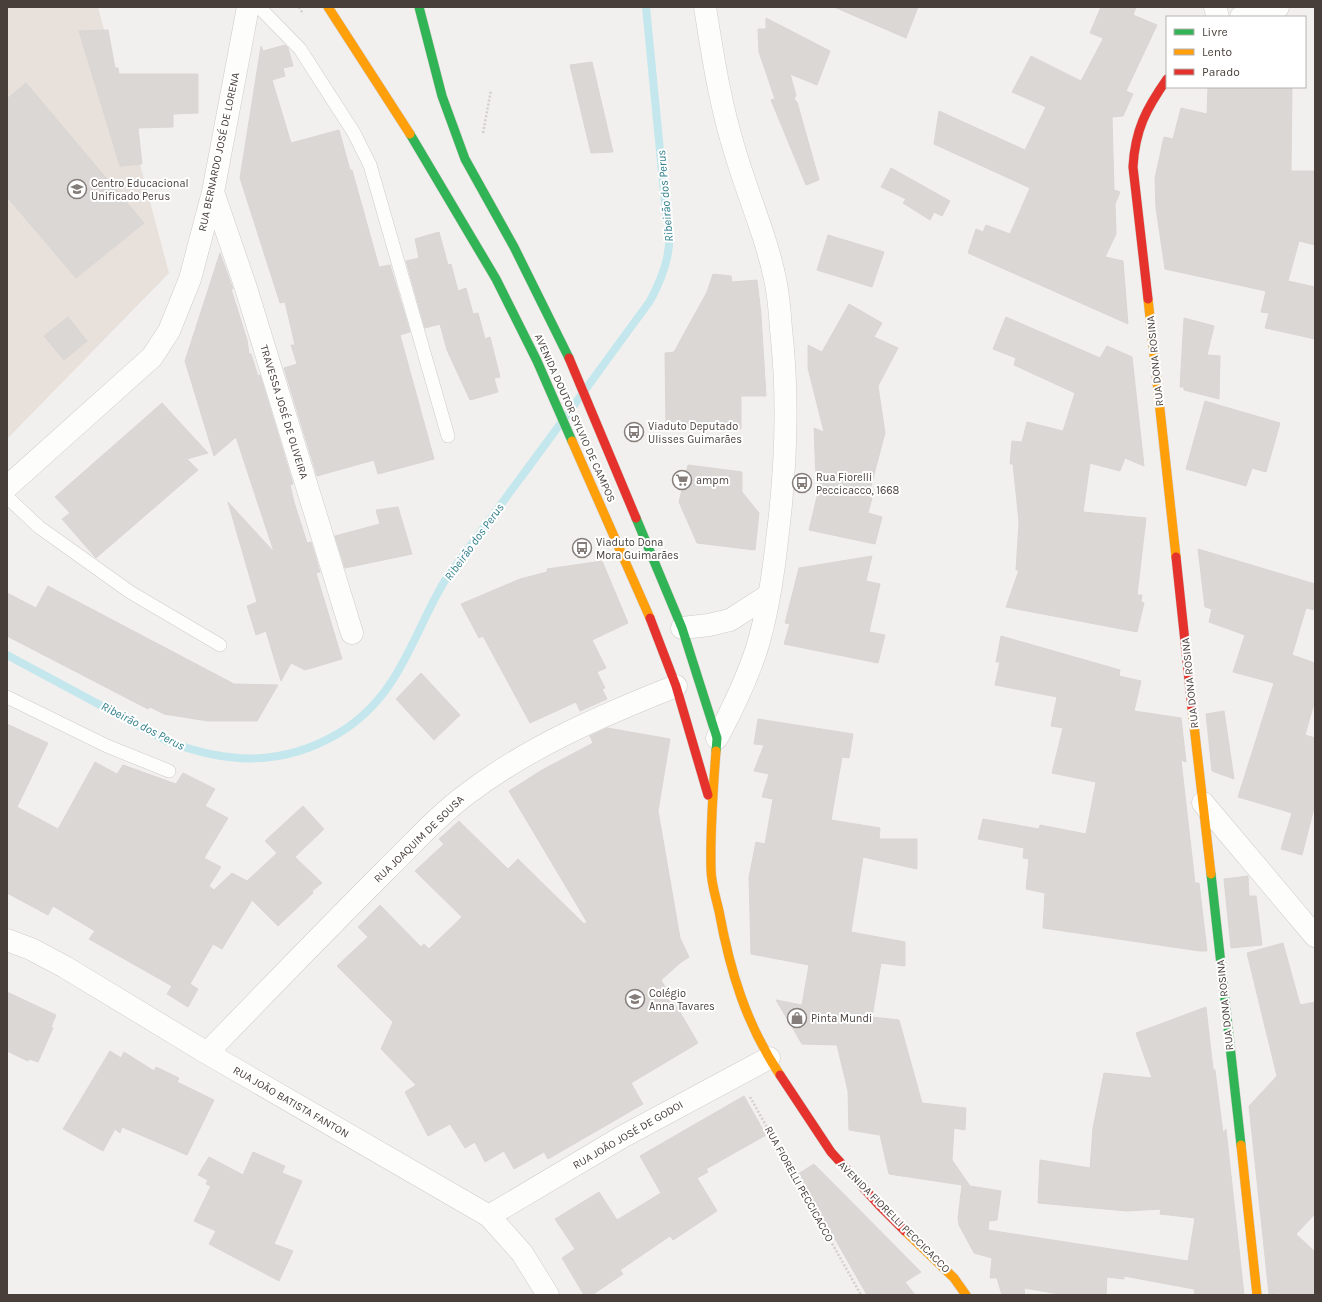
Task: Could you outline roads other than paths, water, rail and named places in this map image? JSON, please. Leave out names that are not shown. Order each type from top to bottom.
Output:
[{"type":"main road","name":"AVENIDA DOUTOR SYLVIO DE CAMPOS","points":[[328,7],[431,170],[496,279],[578,452],[648,614],[676,686]]},
{"type":"main road","name":"AVENIDA DOUTOR SYLVIO DE CAMPOS","points":[[419,7],[442,96],[465,159],[543,302],[575,372],[600,428],[682,628],[697,674]]},
{"type":"main road","name":"RUA DONA ROSINA","points":[[1166,81],[1142,118],[1134,143],[1133,167],[1160,399],[1257,1295]]},
{"type":"main road","name":"AVENIDA FIORELLI PECCICACCO","points":[[697,674],[717,738],[712,804],[711,870],[725,944],[737,989],[747,1015],[769,1058],[830,1152],[879,1205],[954,1278],[966,1295]]},
{"type":"main road","name":"AVENIDA FIORELLI PECCICACCO","points":[[676,686],[696,757],[712,804]]},
{"type":"street","name":"RUA BERNARDO JOSÉ DE LORENA","points":[[7,487],[152,357],[169,331],[188,286],[213,192],[248,7]]},
{"type":"street","name":"AVENIDA FIORELLI PECCICACCO","points":[[705,7],[715,71],[736,158],[767,244],[775,279],[783,346],[786,407],[786,465],[769,595],[756,651],[736,702],[717,738]]},
{"type":"street","points":[[1245,16],[1278,7]]},
{"type":"street","name":"TRAVESSA JOSÉ DE OLIVEIRA","points":[[213,192],[246,288],[352,633]]},
{"type":"street","points":[[682,628],[715,624],[730,620],[769,595]]},
{"type":"street","name":"RUA JOAQUIM DE SOUSA","points":[[207,1053],[346,909],[466,794],[536,748],[638,700],[676,686]]},
{"type":"street","points":[[1203,803],[1315,936]]},
{"type":"street","name":"RUA JOÃO BATISTA FANTON","points":[[7,940],[31,949],[65,967],[207,1053],[489,1216],[522,1253],[548,1295]]},
{"type":"street","name":"RUA JOÃO JOSÉ DE GODOI","points":[[489,1216],[622,1137],[769,1058]]},
{"type":"lane","points":[[259,7],[300,49],[354,133],[370,165],[448,436]]},
{"type":"lane","points":[[7,497],[39,527],[130,592],[220,645]]},
{"type":"lane","points":[[7,697],[107,746],[169,771]]},
{"type":"waterway","name":"Ribeirão dos Perus","points":[[7,655],[167,741],[189,749],[233,758],[275,757],[297,752],[318,744],[339,733],[359,718],[376,702],[402,665],[432,603],[446,578],[650,301],[660,280],[669,247],[669,225],[666,213],[646,7]]},
{"type":"place","name":"Centro Educacional Unificado Perus","points":[[77,189]]},
{"type":"place","name":"Viaduto Deputado Ulisses Guimarães","points":[[634,432]]},
{"type":"place","name":"ampm","points":[[682,480]]},
{"type":"place","name":"Rua Fiorelli Peccicacco, 1668","points":[[802,483]]},
{"type":"place","name":"Viaduto Dona Mora Guimarães","points":[[582,548]]},
{"type":"place","name":"Colégio Anna Tavares","points":[[635,999]]},
{"type":"place","name":"Pinta Mundi","points":[[797,1018]]}]
